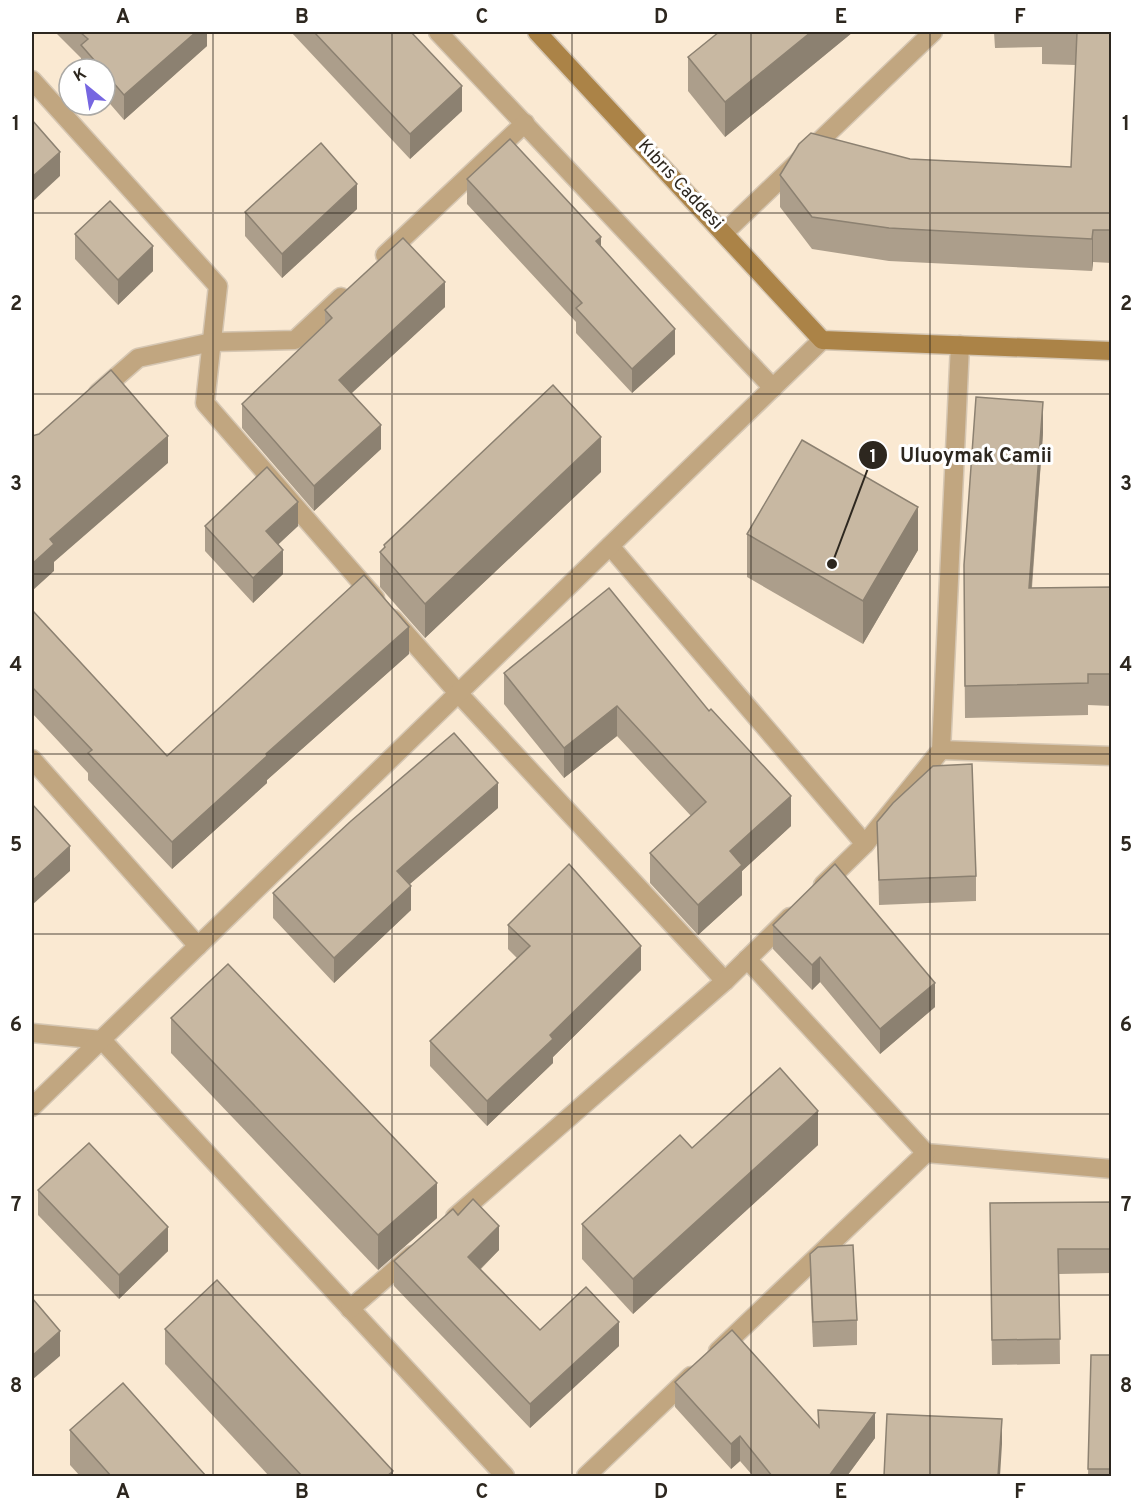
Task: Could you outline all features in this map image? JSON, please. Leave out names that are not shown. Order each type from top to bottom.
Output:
[{"type":"street","points":[[438,32],[772,388]]},
{"type":"street","name":"Kıbrıs Caddesi","points":[[537,32],[822,340]]},
{"type":"street","points":[[724,233],[933,32]]},
{"type":"street","points":[[32,80],[218,286],[204,403],[459,694],[725,981]]},
{"type":"street","points":[[372,268],[525,123]]},
{"type":"street","points":[[85,405],[138,358],[212,342],[295,340],[355,284]]},
{"type":"street","points":[[32,1107],[822,340],[1112,351]]},
{"type":"street","points":[[439,1231],[725,981],[865,844],[941,750],[960,345]]},
{"type":"street","points":[[610,546],[865,844]]},
{"type":"street","points":[[941,750],[1112,756]]},
{"type":"street","points":[[32,759],[198,946]]},
{"type":"street","points":[[747,958],[926,1153],[1112,1169]]},
{"type":"street","points":[[32,1033],[102,1040],[505,1476]]},
{"type":"street","points":[[586,1476],[926,1153]]},
{"type":"street","points":[[350,1309],[422,1246]]},
{"type":"building","points":[[80,32],[196,32],[124,95],[117,87],[117,57],[92,57],[81,45],[88,39]]},
{"type":"building","points":[[314,32],[411,32],[462,86],[410,134]]},
{"type":"building","points":[[719,32],[811,32],[725,102],[688,57]]},
{"type":"building","points":[[1077,32],[1112,32],[1112,230],[1093,230],[1092,239],[889,228],[812,217],[780,175],[799,144],[811,133],[910,159],[1071,167]]},
{"type":"building","points":[[32,120],[60,152],[32,177]]},
{"type":"building","points":[[510,139],[601,237],[596,241],[675,329],[632,369],[576,308],[582,303],[467,179]]},
{"type":"building","points":[[321,143],[357,184],[282,254],[245,212]]},
{"type":"building","points":[[110,201],[153,246],[118,280],[75,234]]},
{"type":"building","points":[[403,238],[445,282],[339,380],[381,425],[314,486],[242,404],[332,318],[325,310]]},
{"type":"building","points":[[111,370],[168,436],[50,539],[54,544],[32,564],[32,436],[39,434]]},
{"type":"building","points":[[553,385],[601,437],[425,604],[380,552],[385,547],[384,545]]},
{"type":"building","points":[[976,397],[1043,402],[1029,588],[1112,587],[1112,674],[1088,674],[1088,683],[965,686],[964,565]]},
{"type":"building","points":[[802,440],[918,507],[863,601],[747,534]]},
{"type":"building","points":[[267,467],[298,502],[266,531],[283,550],[253,578],[205,526]]},
{"type":"building","points":[[364,575],[409,627],[266,754],[267,756],[172,842],[88,753],[92,750],[32,687],[32,610],[167,756]]},
{"type":"building","points":[[609,588],[709,711],[711,709],[791,796],[730,851],[742,865],[698,905],[650,853],[706,802],[617,706],[564,748],[504,673]]},
{"type":"building","points":[[454,733],[498,783],[397,871],[411,886],[334,958],[273,893],[351,821]]},
{"type":"building","points":[[972,764],[976,876],[879,880],[877,822],[893,803],[933,766]]},
{"type":"building","points":[[32,804],[70,846],[32,881]]},
{"type":"building","points":[[569,864],[641,946],[550,1035],[553,1039],[487,1101],[430,1041],[530,946],[508,925]]},
{"type":"building","points":[[835,864],[935,983],[880,1029],[820,957],[812,965],[773,925]]},
{"type":"building","points":[[228,964],[437,1183],[378,1235],[171,1018]]},
{"type":"building","points":[[780,1068],[818,1111],[633,1279],[582,1224],[680,1135],[692,1148]]},
{"type":"building","points":[[89,1143],[168,1227],[119,1275],[38,1190]]},
{"type":"building","points":[[473,1199],[499,1226],[468,1257],[540,1330],[586,1287],[619,1322],[530,1404],[394,1261],[453,1209],[458,1215]]},
{"type":"building","points":[[1112,1202],[1112,1249],[1058,1249],[1060,1339],[992,1340],[990,1203]]},
{"type":"building","points":[[853,1245],[857,1320],[813,1322],[810,1254],[818,1247]]},
{"type":"building","points":[[217,1280],[393,1471],[387,1476],[302,1476],[165,1329]]},
{"type":"building","points":[[32,1298],[60,1331],[32,1356]]},
{"type":"building","points":[[732,1330],[819,1427],[818,1410],[875,1413],[829,1476],[772,1476],[740,1436],[731,1444],[675,1382]]},
{"type":"building","points":[[1091,1355],[1112,1355],[1112,1469],[1088,1469]]},
{"type":"building","points":[[123,1383],[206,1476],[111,1476],[70,1430]]},
{"type":"building","points":[[887,1414],[1002,1419],[998,1476],[884,1476]]},
{"type":"place","name":"Uluoymak Camii","points":[[832,564]]}]
